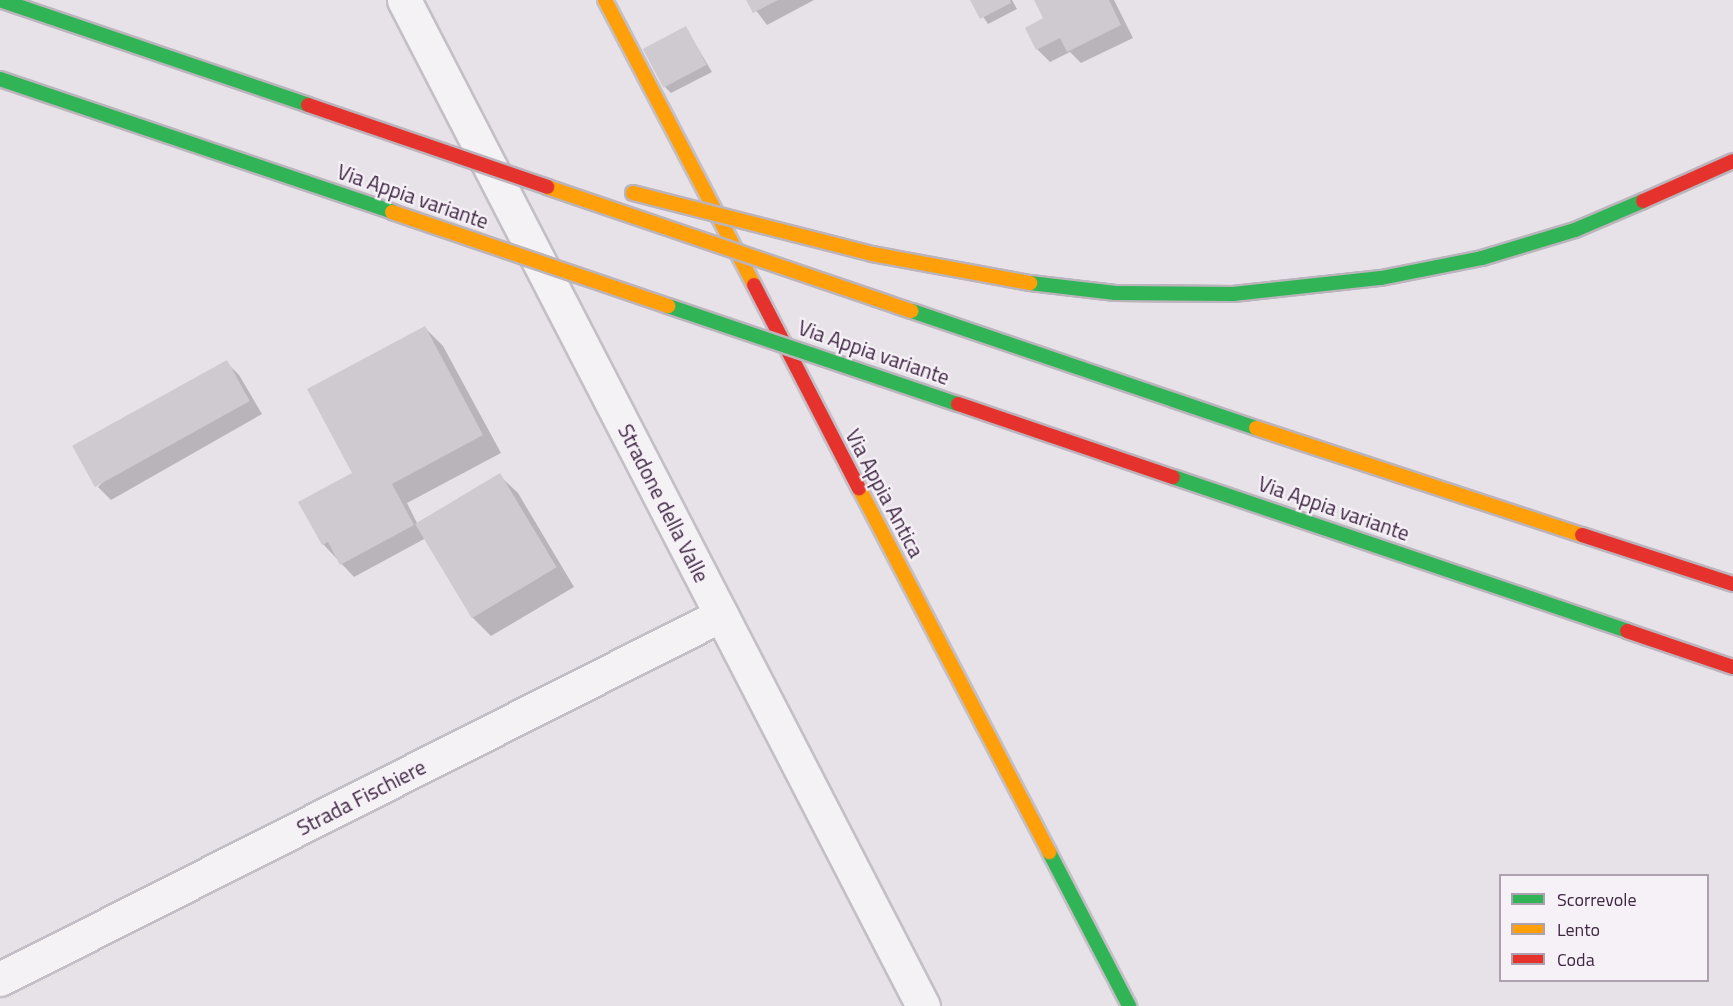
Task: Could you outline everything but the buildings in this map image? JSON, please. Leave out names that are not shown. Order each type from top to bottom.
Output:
[{"type":"main road","points":[[0,0],[386,129],[1206,412],[1733,584]]},
{"type":"main road","name":"Via Appia Antica","points":[[605,0],[1129,1006]]},
{"type":"main road","name":"Via Appia variante","points":[[0,79],[1733,667]]},
{"type":"main road","points":[[386,129],[544,170]]},
{"type":"main road","points":[[623,190],[861,251],[983,277],[1115,293],[1233,294],[1381,278],[1482,258],[1585,226],[1733,161]]},
{"type":"street","name":"Stradone della Valle","points":[[404,0],[923,1006]]},
{"type":"street","name":"Strada Fischiere","points":[[0,980],[721,615]]},
{"type":"traffic: fast","points":[[0,0],[308,105]]},
{"type":"traffic: fast","points":[[0,79],[392,212]]},
{"type":"traffic: fast","points":[[1030,283],[1115,293],[1233,294],[1381,278],[1482,258],[1575,230],[1643,201]]},
{"type":"traffic: fast","points":[[668,306],[958,404]]},
{"type":"traffic: fast","points":[[912,311],[1256,428]]},
{"type":"traffic: fast","points":[[1173,477],[1627,631]]},
{"type":"traffic: fast","points":[[1049,852],[1129,1006]]},
{"type":"traffic: slow","points":[[605,0],[754,285]]},
{"type":"traffic: slow","points":[[547,187],[912,311]]},
{"type":"traffic: slow","points":[[633,193],[872,254],[1030,283]]},
{"type":"traffic: slow","points":[[392,212],[668,306]]},
{"type":"traffic: slow","points":[[1256,428],[1582,535]]},
{"type":"traffic: slow","points":[[859,488],[1049,852]]},
{"type":"traffic: jam","points":[[308,105],[547,187]]},
{"type":"traffic: jam","points":[[1643,201],[1733,161]]},
{"type":"traffic: jam","points":[[754,285],[859,488]]},
{"type":"traffic: jam","points":[[958,404],[1173,477]]},
{"type":"traffic: jam","points":[[1582,535],[1733,584]]},
{"type":"traffic: jam","points":[[1627,631],[1733,667]]}]
